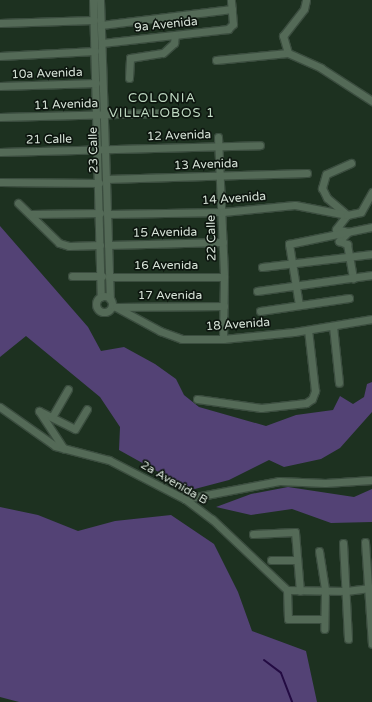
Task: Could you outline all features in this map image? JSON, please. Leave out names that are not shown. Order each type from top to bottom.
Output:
[{"type":"street","name":"23 Calle","points":[[93,0],[96,83],[100,114],[102,150],[105,277],[101,297],[97,302],[100,310],[107,311],[113,304],[105,277]]},
{"type":"street","name":"23 Calle","points":[[100,0],[102,43],[100,114]]},
{"type":"street","points":[[101,25],[232,9],[231,0]]},
{"type":"street","points":[[288,53],[283,36],[304,9],[306,0]]},
{"type":"street","name":"9a Avenida","points":[[102,43],[232,27],[232,9]]},
{"type":"street","points":[[0,23],[94,20]]},
{"type":"street","points":[[129,78],[130,58],[163,53],[174,43],[175,35]]},
{"type":"street","points":[[0,56],[95,51]]},
{"type":"street","points":[[216,60],[288,53],[320,68],[372,101]]},
{"type":"street","name":"10a Avenida","points":[[0,86],[96,83]]},
{"type":"street","name":"11 Avenida","points":[[0,117],[157,113]]},
{"type":"street","name":"22 Calle","points":[[218,137],[224,277],[223,339]]},
{"type":"street","name":"12 Avenida","points":[[102,150],[260,145]]},
{"type":"street","name":"21 Calle","points":[[0,152],[102,150]]},
{"type":"street","points":[[348,232],[336,229],[346,215],[327,198],[322,183],[326,174],[351,163]]},
{"type":"street","name":"13 Avenida","points":[[0,182],[102,181],[307,174]]},
{"type":"street","points":[[370,201],[367,196],[372,192]]},
{"type":"street","name":"14 Avenida","points":[[31,214],[222,212],[295,205],[346,215],[361,212],[370,201]]},
{"type":"street","points":[[18,203],[31,214]]},
{"type":"street","name":"15 Avenida","points":[[31,214],[63,244],[104,245],[223,242]]},
{"type":"street","points":[[299,305],[288,247],[291,243],[372,227]]},
{"type":"street","points":[[348,232],[339,241],[347,244],[353,278]]},
{"type":"street","points":[[262,267],[372,254]]},
{"type":"street","points":[[257,291],[372,275]]},
{"type":"street","name":"16 Avenida","points":[[72,276],[224,277]]},
{"type":"street","points":[[101,297],[113,304]]},
{"type":"street","points":[[260,311],[349,298]]},
{"type":"street","name":"17 Avenida","points":[[113,304],[224,306]]},
{"type":"street","name":"18 Avenida","points":[[113,304],[172,337],[223,339],[308,330],[372,320]]},
{"type":"street","points":[[333,326],[339,383]]},
{"type":"street","points":[[197,399],[261,408],[306,403],[312,398],[315,391],[308,330]]},
{"type":"street","points":[[52,417],[68,389]]},
{"type":"street","name":"2a Avenida B","points":[[0,407],[46,442],[64,449],[109,460],[185,499],[212,519],[287,590]]},
{"type":"street","points":[[64,449],[39,411],[75,429],[87,409]]},
{"type":"street","points":[[185,499],[279,481],[325,483],[372,480]]},
{"type":"street","points":[[253,534],[295,532],[300,591]]},
{"type":"street","points":[[365,542],[370,588],[372,644]]},
{"type":"street","points":[[343,543],[348,639]]},
{"type":"street","points":[[319,551],[325,590],[324,628]]},
{"type":"street","points":[[271,560],[297,560]]},
{"type":"street","points":[[324,619],[288,619],[287,590],[346,590],[370,588]]},
{"type":"shaded area","points":[[0,226],[88,327],[101,351],[124,347],[155,364],[176,379],[184,395],[199,407],[266,426],[296,415],[333,410],[340,396],[353,404],[364,397],[367,384],[372,382],[372,412],[340,448],[321,459],[284,467],[269,460],[229,480],[191,490],[119,450],[120,427],[100,397],[26,336],[0,357]]},
{"type":"shaded area","points":[[288,487],[354,497],[372,489],[372,522],[331,523],[292,509],[251,515],[216,507],[251,494]]},
{"type":"shaded area","points":[[0,507],[38,515],[78,531],[115,521],[171,515],[214,544],[238,592],[252,631],[306,651],[317,702],[19,702],[0,697]]},
{"type":"waterway","points":[[264,660],[281,673],[292,702]]},
{"type":"district","name":"COLONIA VILLALOBOS 1","points":[[162,106]]}]
